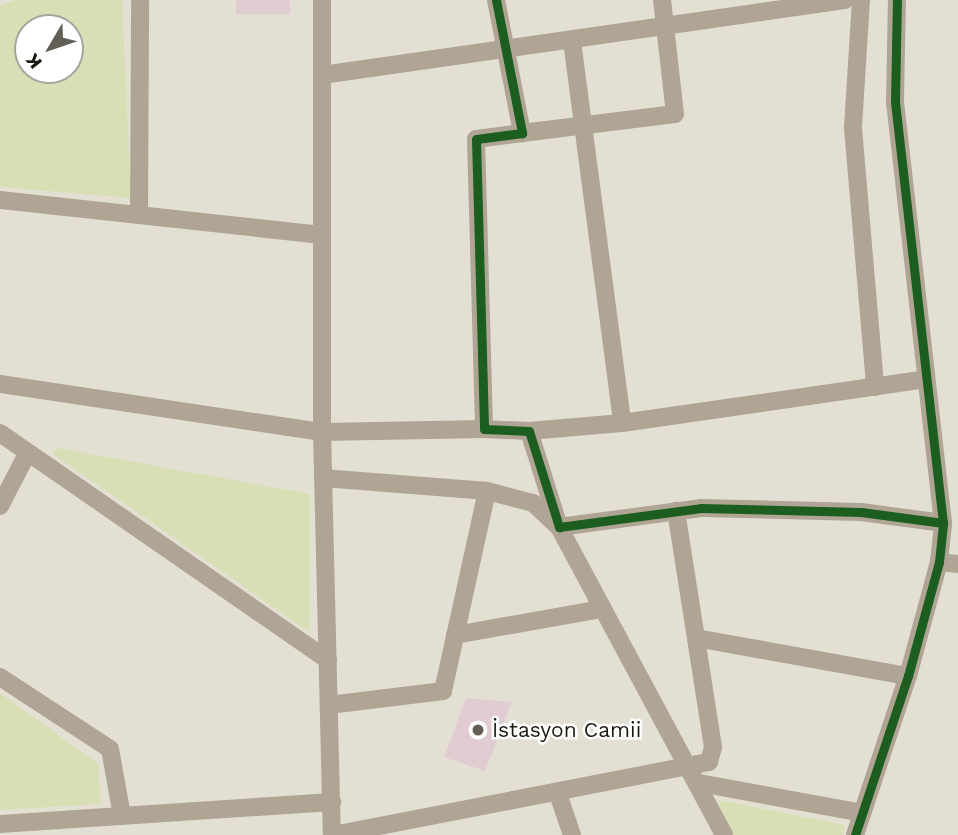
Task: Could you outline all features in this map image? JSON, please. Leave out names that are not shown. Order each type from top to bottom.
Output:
[{"type":"street","points":[[139,215],[140,0]]},
{"type":"street","points":[[322,0],[322,432],[333,835],[558,794],[696,776],[862,813]]},
{"type":"street","points":[[496,0],[522,133]]},
{"type":"street","points":[[484,429],[476,139],[522,133],[584,130],[675,114],[662,0]]},
{"type":"street","points":[[322,75],[507,52],[845,0]]},
{"type":"street","points":[[862,0],[853,128],[875,387]]},
{"type":"street","points":[[855,835],[908,676],[939,562],[943,523],[895,102],[897,0]]},
{"type":"street","points":[[572,41],[622,423]]},
{"type":"street","points":[[0,200],[322,235]]},
{"type":"street","points":[[0,384],[322,432],[484,429],[529,431],[622,423],[926,379]]},
{"type":"street","points":[[529,431],[559,527],[601,609],[696,776],[724,835]]},
{"type":"street","points":[[0,433],[8,434],[27,454],[328,660]]},
{"type":"street","points":[[0,506],[27,454]]},
{"type":"street","points":[[323,478],[488,491],[533,503],[559,527]]},
{"type":"street","points":[[329,705],[443,691],[488,491]]},
{"type":"street","points":[[559,527],[676,510],[861,512],[943,523]]},
{"type":"street","points":[[676,510],[713,747],[709,762],[696,776]]},
{"type":"street","points":[[939,562],[958,564]]},
{"type":"street","points":[[455,635],[601,609]]},
{"type":"street","points":[[696,638],[908,676]]},
{"type":"street","points":[[0,677],[110,749],[122,816]]},
{"type":"street","points":[[558,794],[572,835]]},
{"type":"street","points":[[0,824],[331,802]]},
{"type":"green space","points":[[15,0],[122,0],[131,198],[0,187],[0,5]]},
{"type":"green space","points":[[58,448],[310,494],[309,632],[52,453]]},
{"type":"green space","points":[[0,693],[98,764],[101,804],[0,810]]},
{"type":"green space","points":[[718,800],[845,825],[842,835],[728,835]]},
{"type":"building","points":[[236,0],[290,0],[290,14],[236,14]]},
{"type":"building","name":"İstasyon Camii","points":[[466,698],[512,702],[485,771],[444,757]]},
{"type":"cycle path","points":[[496,0],[522,133],[476,139],[484,429],[529,431],[559,527],[701,508],[861,512],[943,523]]},
{"type":"cycle path","points":[[855,835],[908,676],[939,562],[943,523],[895,102],[897,0]]},
{"type":"place","name":"İstasyon Camii","points":[[478,730]]}]
